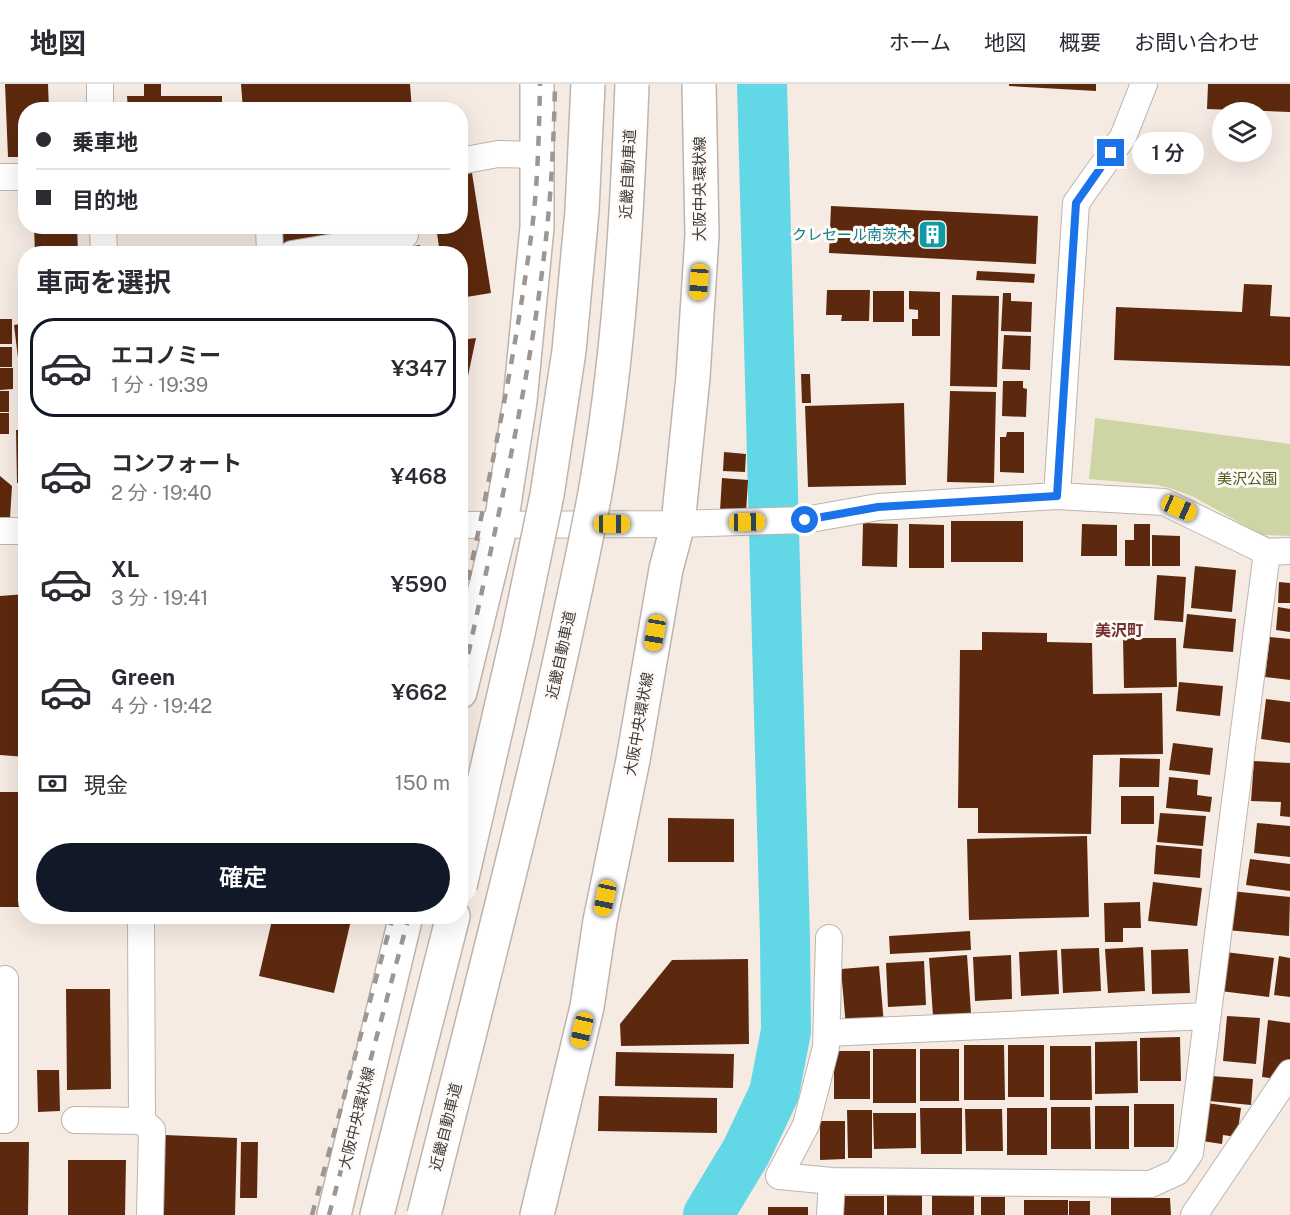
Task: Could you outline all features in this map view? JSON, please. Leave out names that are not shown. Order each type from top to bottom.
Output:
[{"type":"main road","points":[[468,659],[501,524],[521,390],[537,227],[537,84]]},
{"type":"main road","points":[[468,851],[547,495],[569,351],[582,212],[588,84]]},
{"type":"main road","name":"近畿自動車道","points":[[424,1215],[518,844],[565,640],[595,493],[615,353],[627,210],[632,84]]},
{"type":"main road","name":"大阪中央環状線","points":[[537,1215],[587,1007],[600,921],[633,760],[666,569],[678,524],[693,377],[702,235],[699,84]]},
{"type":"main road","name":"大阪中央環状線","points":[[334,1215],[404,924]]},
{"type":"main road","points":[[377,1215],[451,924]]},
{"type":"street","points":[[100,84],[100,102]]},
{"type":"street","points":[[1057,496],[1076,203],[1123,137],[1144,84]]},
{"type":"street","points":[[468,160],[498,154],[538,155]]},
{"type":"street","points":[[0,177],[18,177]]},
{"type":"street","points":[[340,246],[405,235]]},
{"type":"street","points":[[468,525],[678,524],[805,520],[878,507],[1057,496],[1164,502],[1278,551],[1207,1016],[1190,1153],[1177,1172],[1151,1184],[832,1181],[779,1176],[806,1125],[826,1047],[829,938]]},
{"type":"street","points":[[0,531],[18,531]]},
{"type":"street","points":[[141,924],[142,1121]]},
{"type":"street","points":[[0,1120],[4,1120],[5,980]]},
{"type":"street","points":[[827,1033],[1207,1016]]},
{"type":"street","points":[[1194,1215],[1290,1073]]},
{"type":"street","points":[[75,1120],[142,1121],[153,1130],[150,1215]]},
{"type":"street","points":[[830,1215],[832,1181]]},
{"type":"green space","name":"美沢公園","points":[[1095,418],[1290,444],[1290,536],[1262,535],[1192,496],[1173,489],[1157,485],[1089,479]]},
{"type":"building","points":[[5,84],[48,84],[49,102],[18,102],[18,157],[8,157]]},
{"type":"building","points":[[144,84],[161,84],[161,96],[222,96],[222,102],[127,102],[127,96],[144,96]]},
{"type":"building","points":[[241,84],[410,84],[411,102],[242,102]]},
{"type":"building","points":[[1009,84],[1096,84],[1096,91],[1009,86]]},
{"type":"building","points":[[1208,84],[1290,84],[1290,112],[1272,111],[1272,102],[1212,102],[1212,109],[1207,109]]},
{"type":"building","points":[[472,173],[491,293],[468,297],[468,246],[439,246],[437,234],[468,234],[468,174]]},
{"type":"building","name":"クレセール南茨木","points":[[831,206],[1038,216],[1036,264],[829,253]]},
{"type":"building","points":[[34,234],[77,234],[78,246],[35,246]]},
{"type":"building","points":[[278,234],[366,234],[298,246],[280,246]]},
{"type":"building","points":[[977,271],[1035,274],[1034,283],[976,280]]},
{"type":"building","points":[[1244,284],[1272,285],[1270,316],[1290,317],[1290,366],[1114,360],[1116,307],[1242,312]]},
{"type":"building","points":[[827,290],[870,290],[869,321],[841,321],[842,315],[826,315]]},
{"type":"building","points":[[873,291],[904,291],[904,322],[873,322]]},
{"type":"building","points":[[909,291],[940,292],[940,336],[912,336],[912,319],[918,319],[918,310],[909,309]]},
{"type":"building","points":[[1003,293],[1011,293],[1011,301],[1032,302],[1031,332],[1001,331]]},
{"type":"building","points":[[952,295],[999,296],[997,387],[950,386]]},
{"type":"building","points":[[0,319],[12,319],[12,344],[0,344]]},
{"type":"building","points":[[18,324],[18,358],[14,325]]},
{"type":"building","points":[[1004,335],[1031,336],[1030,370],[1002,369]]},
{"type":"building","points":[[476,338],[468,376],[468,339]]},
{"type":"building","points":[[0,347],[12,347],[12,367],[0,367]]},
{"type":"building","points":[[0,368],[13,368],[13,389],[0,390]]},
{"type":"building","points":[[801,374],[810,374],[811,403],[802,403]]},
{"type":"building","points":[[1003,381],[1023,381],[1023,388],[1027,389],[1026,417],[1002,416]]},
{"type":"building","points":[[0,391],[9,391],[9,412],[0,412]]},
{"type":"building","points":[[950,391],[996,392],[994,483],[947,482]]},
{"type":"building","points":[[904,403],[906,485],[808,487],[805,406]]},
{"type":"building","points":[[0,413],[9,413],[9,434],[0,434]]},
{"type":"building","points":[[16,430],[18,430],[18,483]]},
{"type":"building","points":[[1007,432],[1024,432],[1024,473],[1000,472],[1000,437],[1006,437]]},
{"type":"building","points":[[724,452],[746,454],[745,472],[723,471]]},
{"type":"building","points":[[0,476],[12,486],[10,518],[0,518]]},
{"type":"building","points":[[722,478],[748,480],[746,513],[720,511]]},
{"type":"building","points":[[951,521],[1023,521],[1023,562],[951,562]]},
{"type":"building","points":[[863,523],[898,524],[897,567],[862,566]]},
{"type":"building","points":[[909,524],[944,525],[944,568],[909,568]]},
{"type":"building","points":[[1082,524],[1117,525],[1117,556],[1081,556]]},
{"type":"building","points":[[1134,524],[1150,524],[1150,566],[1125,566],[1125,540],[1134,540]]},
{"type":"building","points":[[1152,535],[1180,536],[1180,566],[1152,566]]},
{"type":"building","points":[[1195,566],[1236,570],[1232,612],[1191,608]]},
{"type":"building","points":[[1157,575],[1186,577],[1183,622],[1154,620]]},
{"type":"building","points":[[1279,582],[1290,583],[1290,603],[1278,603]]},
{"type":"building","points":[[18,595],[18,756],[0,755],[0,596]]},
{"type":"building","points":[[1278,607],[1290,609],[1290,632],[1276,630]]},
{"type":"building","points":[[1187,614],[1236,619],[1233,652],[1183,648]]},
{"type":"building","points":[[982,632],[1047,633],[1047,642],[1092,643],[1093,694],[1162,693],[1163,754],[1093,755],[1091,834],[978,833],[978,808],[958,808],[960,650],[982,650]]},
{"type":"building","points":[[1270,637],[1290,639],[1290,680],[1265,677]]},
{"type":"building","points":[[1123,638],[1176,638],[1177,687],[1124,688]]},
{"type":"building","points":[[1179,682],[1223,686],[1220,716],[1176,711]]},
{"type":"building","points":[[1266,699],[1290,702],[1290,743],[1261,739]]},
{"type":"building","points":[[1173,743],[1213,748],[1210,775],[1169,770]]},
{"type":"building","points":[[1120,758],[1160,759],[1159,787],[1119,787]]},
{"type":"building","points":[[1254,761],[1290,763],[1290,817],[1280,816],[1281,802],[1251,801]]},
{"type":"building","points":[[1169,777],[1198,780],[1197,795],[1212,797],[1210,812],[1166,808]]},
{"type":"building","points":[[0,792],[18,792],[18,907],[0,907]]},
{"type":"building","points":[[1121,796],[1154,796],[1154,824],[1121,824]]},
{"type":"building","points":[[1160,813],[1206,816],[1203,846],[1157,842]]},
{"type":"building","points":[[668,818],[734,819],[734,862],[668,862]]},
{"type":"building","points":[[1257,823],[1290,826],[1290,857],[1254,853]]},
{"type":"building","points":[[1087,836],[1089,917],[969,920],[967,839]]},
{"type":"building","points":[[1156,845],[1202,849],[1200,878],[1154,874]]},
{"type":"building","points":[[1250,859],[1290,864],[1290,891],[1246,885]]},
{"type":"building","points":[[1153,882],[1202,888],[1197,926],[1148,921]]},
{"type":"building","points":[[1231,891],[1290,897],[1289,936],[1227,930]]},
{"type":"building","points":[[1140,902],[1141,928],[1123,928],[1123,942],[1105,942],[1104,903]]},
{"type":"building","points":[[271,924],[350,924],[334,993],[259,976]]},
{"type":"building","points":[[970,931],[971,950],[890,954],[889,936]]},
{"type":"building","points":[[1143,947],[1145,991],[1108,993],[1105,949]]},
{"type":"building","points":[[1099,948],[1101,991],[1063,993],[1061,949]]},
{"type":"building","points":[[1188,949],[1190,993],[1152,994],[1151,950]]},
{"type":"building","points":[[1057,950],[1059,994],[1021,996],[1019,952]]},
{"type":"building","points":[[1225,952],[1274,958],[1269,997],[1220,991]]},
{"type":"building","points":[[967,955],[971,1013],[933,1016],[929,958]]},
{"type":"building","points":[[1011,955],[1012,999],[975,1001],[973,957]]},
{"type":"building","points":[[1279,956],[1290,958],[1290,997],[1274,995]]},
{"type":"building","points":[[748,959],[749,1044],[621,1046],[620,1024],[672,960]]},
{"type":"building","points":[[924,961],[926,1005],[888,1007],[886,963]]},
{"type":"building","points":[[879,966],[884,1024],[846,1027],[841,969]]},
{"type":"building","points":[[66,989],[110,989],[111,1089],[67,1090]]},
{"type":"building","points":[[1227,1016],[1260,1018],[1256,1064],[1223,1061]]},
{"type":"building","points":[[1268,1020],[1290,1023],[1290,1061],[1287,1061],[1285,1080],[1262,1077]]},
{"type":"building","points":[[1180,1037],[1181,1081],[1140,1081],[1140,1038]]},
{"type":"building","points":[[1137,1041],[1138,1093],[1095,1094],[1095,1042]]},
{"type":"building","points":[[964,1045],[1004,1045],[1005,1100],[964,1100]]},
{"type":"building","points":[[1008,1045],[1044,1045],[1044,1097],[1008,1097]]},
{"type":"building","points":[[1050,1046],[1091,1046],[1092,1100],[1050,1100]]},
{"type":"building","points":[[873,1049],[916,1049],[916,1103],[873,1103]]},
{"type":"building","points":[[920,1049],[959,1049],[959,1101],[920,1101]]},
{"type":"building","points":[[834,1051],[870,1051],[870,1099],[834,1099]]},
{"type":"building","points":[[616,1052],[734,1054],[733,1088],[615,1086]]},
{"type":"building","points":[[37,1070],[59,1070],[60,1111],[38,1112]]},
{"type":"building","points":[[1211,1076],[1253,1079],[1251,1105],[1209,1101]]},
{"type":"building","points":[[599,1096],[717,1098],[717,1133],[598,1131]]},
{"type":"building","points":[[1207,1103],[1241,1108],[1237,1137],[1223,1135],[1222,1144],[1202,1141]]},
{"type":"building","points":[[1134,1104],[1174,1104],[1174,1147],[1134,1147]]},
{"type":"building","points":[[1095,1106],[1129,1106],[1129,1149],[1095,1149]]},
{"type":"building","points":[[1051,1107],[1090,1107],[1091,1149],[1051,1149]]},
{"type":"building","points":[[920,1108],[962,1108],[962,1154],[921,1154]]},
{"type":"building","points":[[1007,1108],[1047,1108],[1047,1155],[1007,1155]]},
{"type":"building","points":[[965,1109],[1002,1109],[1003,1151],[966,1151]]},
{"type":"building","points":[[847,1110],[872,1110],[872,1158],[848,1158]]},
{"type":"building","points":[[873,1113],[916,1113],[916,1148],[874,1149]]},
{"type":"building","points":[[820,1121],[845,1121],[845,1159],[820,1160]]},
{"type":"building","points":[[165,1135],[237,1138],[235,1215],[163,1215]]},
{"type":"building","points":[[0,1142],[29,1142],[28,1215],[0,1215]]},
{"type":"building","points":[[241,1142],[258,1142],[257,1198],[240,1198]]},
{"type":"building","points":[[68,1160],[126,1160],[125,1215],[68,1215]]},
{"type":"building","points":[[887,1192],[922,1192],[922,1215],[887,1215]]},
{"type":"building","points":[[842,1196],[884,1196],[884,1215],[842,1215]]},
{"type":"building","points":[[932,1196],[974,1196],[974,1215],[932,1215]]},
{"type":"building","points":[[981,1197],[1005,1197],[1005,1215],[981,1215]]},
{"type":"building","points":[[1111,1198],[1170,1198],[1171,1215],[1111,1215]]},
{"type":"building","points":[[1024,1200],[1068,1200],[1068,1215],[1024,1215]]},
{"type":"building","points":[[1069,1201],[1090,1201],[1090,1215],[1069,1215]]},
{"type":"building","points":[[768,1207],[808,1207],[808,1215],[768,1215]]},
{"type":"waterway","points":[[708,1215],[746,1152],[774,1093],[786,1031],[762,84]]},
{"type":"railway","points":[[468,580],[500,425],[525,278],[536,193],[540,84]]},
{"type":"railway","points":[[468,656],[510,462],[540,287],[549,211],[555,84]]},
{"type":"railway","points":[[312,1215],[391,924]]},
{"type":"railway","points":[[329,1215],[407,924]]},
{"type":"place","name":"クレセール南茨木","points":[[933,235]]},
{"type":"district","name":"美沢町","points":[[1119,630]]},
{"type":"route","points":[[805,520],[878,507],[1057,496],[1076,203],[1111,153]]}]
